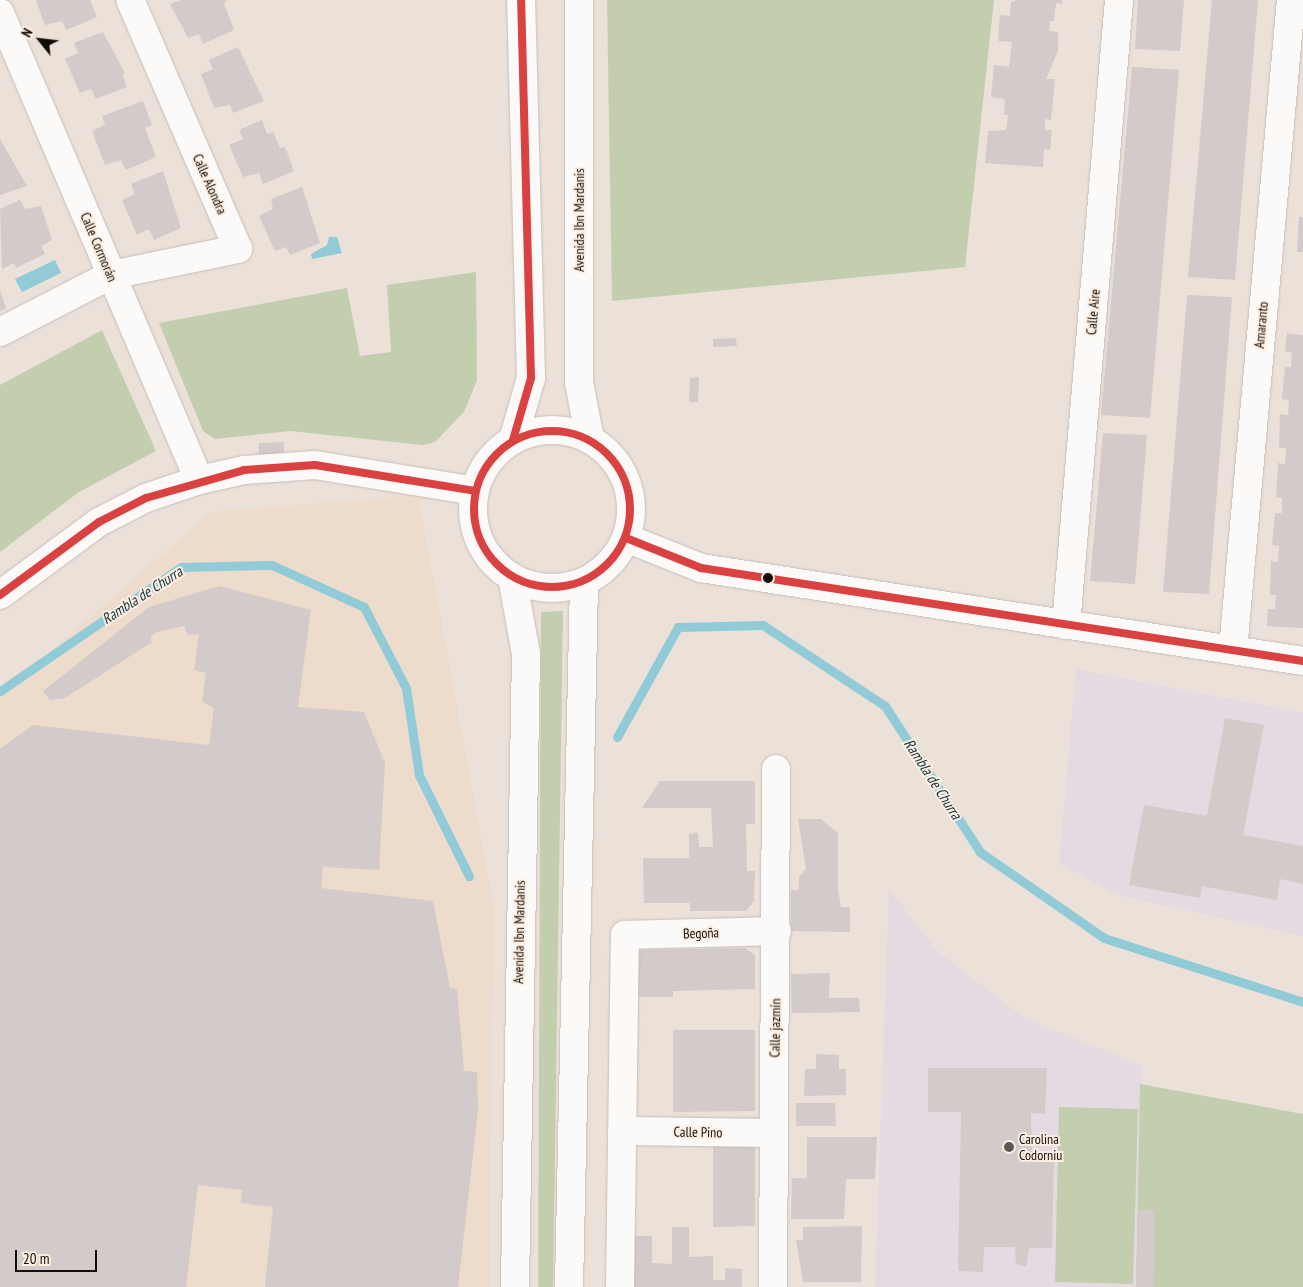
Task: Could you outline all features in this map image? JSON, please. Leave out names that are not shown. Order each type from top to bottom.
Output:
[{"type":"street","name":"Calle Alondra","points":[[111,275],[238,249],[130,0]]},
{"type":"street","points":[[513,440],[531,378],[520,0]]},
{"type":"street","name":"Avenida Ibn Mardanis","points":[[579,0],[579,382],[590,440]]},
{"type":"street","name":"Calle Aire","points":[[1066,625],[1119,0]]},
{"type":"street","name":"Amaranto","points":[[1233,650],[1291,0]]},
{"type":"street","name":"Calle Cormorán","points":[[0,14],[199,480]]},
{"type":"street","points":[[0,332],[111,275]]},
{"type":"street","points":[[565,431],[590,440],[622,472],[631,516],[626,538],[616,556],[584,582],[560,588],[535,586],[512,577],[493,561],[479,540],[474,516],[475,491],[496,453],[513,440],[539,432],[565,431]]},
{"type":"street","points":[[0,595],[98,522],[146,498],[199,480],[244,470],[315,465],[475,491]]},
{"type":"street","points":[[626,538],[701,568],[1303,661]]},
{"type":"street","name":"Avenida Ibn Mardanis","points":[[512,577],[526,654],[515,1287]]},
{"type":"street","points":[[568,1287],[584,582]]},
{"type":"street","name":"Calle jazmín","points":[[773,1287],[777,931],[776,769]]},
{"type":"street","name":"Begoña","points":[[622,1131],[624,935],[777,931]]},
{"type":"street","points":[[620,1287],[622,1131]]},
{"type":"street","name":"Calle Pino","points":[[622,1131],[774,1133]]},
{"type":"shaded area","points":[[418,495],[494,907],[489,1287],[0,1287],[0,696],[211,512]]},
{"type":"shaded area","points":[[1076,669],[1303,713],[1303,936],[1116,895],[1059,863]]},
{"type":"shaded area","name":"Carolina Codorniu","points":[[889,889],[938,952],[1026,1019],[1143,1066],[1136,1287],[875,1287]]},
{"type":"green space","points":[[607,0],[994,0],[965,267],[612,301]]},
{"type":"green space","points":[[476,272],[477,380],[464,412],[435,442],[423,445],[290,431],[215,439],[203,431],[159,323],[347,288],[360,356],[391,352],[387,285]]},
{"type":"green space","points":[[102,330],[156,451],[79,492],[0,552],[0,385]]},
{"type":"green space","points":[[563,611],[553,1287],[538,1287],[541,612]]},
{"type":"green space","points":[[1140,1084],[1303,1114],[1303,1287],[1136,1287]]},
{"type":"green space","points":[[1059,1107],[1138,1109],[1133,1284],[1055,1282]]},
{"type":"water","points":[[329,237],[337,237],[342,253],[312,259],[311,254],[327,245]]},
{"type":"water","points":[[55,260],[61,273],[22,292],[15,279]]},
{"type":"building","points":[[36,0],[90,0],[97,17],[66,30],[62,21],[45,25]]},
{"type":"building","points":[[182,0],[228,0],[224,3],[234,30],[203,44],[199,34],[188,38],[170,4]]},
{"type":"building","points":[[1018,0],[1062,0],[1062,4],[1056,3],[1054,21],[1050,21],[1049,31],[1058,32],[1058,51],[1046,79],[1055,79],[1051,120],[1045,119],[1045,130],[1052,130],[1050,150],[1044,149],[1043,167],[985,163],[988,131],[1006,130],[1008,115],[1004,115],[1005,99],[991,97],[994,65],[1009,67],[1012,42],[998,41],[1000,15],[1010,16],[1011,2]]},
{"type":"building","points":[[1138,0],[1184,0],[1180,51],[1135,49]]},
{"type":"building","points":[[1212,0],[1258,0],[1235,280],[1188,277]]},
{"type":"building","points":[[103,32],[125,73],[122,75],[127,87],[96,99],[91,89],[80,93],[65,59],[78,53],[74,43]]},
{"type":"building","points":[[238,47],[264,101],[233,113],[230,105],[214,108],[201,74],[213,69],[209,60]]},
{"type":"building","points":[[1132,67],[1179,70],[1150,418],[1101,415]]},
{"type":"building","points":[[143,101],[152,125],[145,128],[156,157],[126,170],[121,160],[105,165],[92,131],[105,125],[102,116]]},
{"type":"building","points":[[262,120],[267,134],[273,132],[280,148],[285,147],[294,171],[263,184],[259,173],[243,177],[229,145],[243,139],[239,130]]},
{"type":"building","points":[[0,139],[27,186],[0,195]]},
{"type":"building","points":[[163,171],[181,228],[154,240],[149,229],[137,235],[122,200],[135,194],[131,184]]},
{"type":"building","points":[[302,187],[320,243],[290,255],[286,247],[275,251],[259,216],[273,209],[271,199]]},
{"type":"building","points":[[20,200],[25,209],[41,206],[52,240],[41,246],[45,254],[16,268],[14,263],[2,269],[0,209]]},
{"type":"building","points":[[1299,217],[1303,217],[1303,252],[1297,252]]},
{"type":"building","points":[[0,291],[6,308],[0,311]]},
{"type":"building","points":[[1187,295],[1232,297],[1209,594],[1163,592]]},
{"type":"building","points":[[1287,333],[1303,335],[1303,628],[1267,626],[1268,609],[1275,609],[1276,595],[1270,595],[1271,561],[1278,562],[1279,546],[1272,545],[1275,513],[1282,513],[1282,498],[1276,497],[1278,463],[1285,464],[1286,448],[1279,448],[1280,414],[1288,415],[1289,400],[1282,399],[1285,367],[1291,367],[1292,353],[1285,351]]},
{"type":"building","points":[[736,338],[737,346],[713,347],[713,339]]},
{"type":"building","points":[[699,377],[698,402],[689,402],[690,378]]},
{"type":"building","points":[[1103,433],[1147,435],[1135,584],[1090,581]]},
{"type":"building","points":[[284,442],[284,453],[259,455],[259,443]]},
{"type":"building","points":[[220,586],[311,610],[298,707],[364,712],[385,763],[379,870],[323,867],[321,888],[433,901],[450,988],[457,989],[464,1071],[477,1072],[478,1109],[458,1287],[265,1287],[273,1207],[241,1203],[242,1190],[198,1185],[186,1287],[0,1287],[0,749],[33,725],[209,745],[214,708],[202,702],[206,673],[194,670],[199,634],[187,635],[184,626],[157,632],[150,637],[152,642],[65,698],[50,700],[43,691],[149,607]]},
{"type":"building","points":[[1225,718],[1264,725],[1243,835],[1303,846],[1303,884],[1280,879],[1277,900],[1202,886],[1200,898],[1129,885],[1144,805],[1207,816]]},
{"type":"building","points":[[660,781],[755,781],[755,824],[746,824],[747,871],[755,871],[754,901],[746,911],[690,911],[690,903],[644,903],[643,858],[689,858],[689,834],[698,833],[699,847],[713,847],[711,808],[642,808]]},
{"type":"building","points":[[798,819],[821,819],[838,833],[838,890],[841,907],[850,907],[850,932],[791,931],[791,890],[799,890],[799,877],[806,869]]},
{"type":"building","points":[[745,948],[755,955],[755,989],[673,991],[673,997],[632,997],[631,950]]},
{"type":"building","points":[[830,973],[829,998],[859,998],[860,1012],[792,1013],[791,974]]},
{"type":"building","points":[[673,1030],[755,1030],[755,1111],[673,1112]]},
{"type":"building","points":[[816,1054],[839,1055],[839,1069],[846,1069],[846,1095],[804,1096],[805,1069],[816,1069]]},
{"type":"building","points":[[928,1068],[1047,1068],[1045,1114],[1031,1113],[1032,1157],[1054,1157],[1052,1248],[1029,1248],[1026,1267],[1016,1264],[1015,1247],[984,1247],[983,1272],[958,1271],[961,1112],[928,1112]]},
{"type":"building","points":[[796,1103],[835,1103],[836,1126],[796,1126]]},
{"type":"building","points":[[807,1137],[877,1137],[875,1179],[846,1179],[844,1219],[791,1219],[792,1178],[807,1178]]},
{"type":"building","points":[[755,1144],[755,1226],[713,1227],[713,1145]]},
{"type":"building","points":[[1138,1210],[1155,1210],[1154,1287],[1136,1287]]},
{"type":"building","points":[[862,1226],[861,1282],[803,1282],[796,1240],[803,1240],[803,1227]]},
{"type":"building","points":[[672,1227],[689,1227],[689,1257],[713,1256],[713,1280],[725,1280],[725,1268],[742,1269],[742,1287],[630,1287],[631,1236],[652,1236],[652,1263],[672,1264]]},
{"type":"waterway","name":"Rambla de Churra","points":[[0,691],[181,567],[272,565],[364,607],[406,688],[419,775],[469,876]]},
{"type":"waterway","name":"Rambla de Churra","points":[[617,737],[678,627],[763,625],[885,706],[980,852],[1104,938],[1303,1002]]},
{"type":"transit line","points":[[513,440],[531,378],[521,0]]},
{"type":"transit line","points":[[544,431],[560,431],[575,434],[589,440],[602,448],[613,459],[627,486],[630,509],[629,524],[621,546],[613,559],[602,570],[575,584],[560,587],[544,587],[529,584],[515,578],[502,570],[491,559],[477,532],[474,517],[474,501],[477,486],[483,472],[491,459],[502,448],[529,434],[544,431]]},
{"type":"transit line","points":[[0,595],[99,522],[146,498],[244,470],[315,465],[475,491]]},
{"type":"transit line","points":[[626,538],[701,568],[1303,661]]},
{"type":"place","name":"Carolina Codorniu","points":[[1009,1147]]}]
